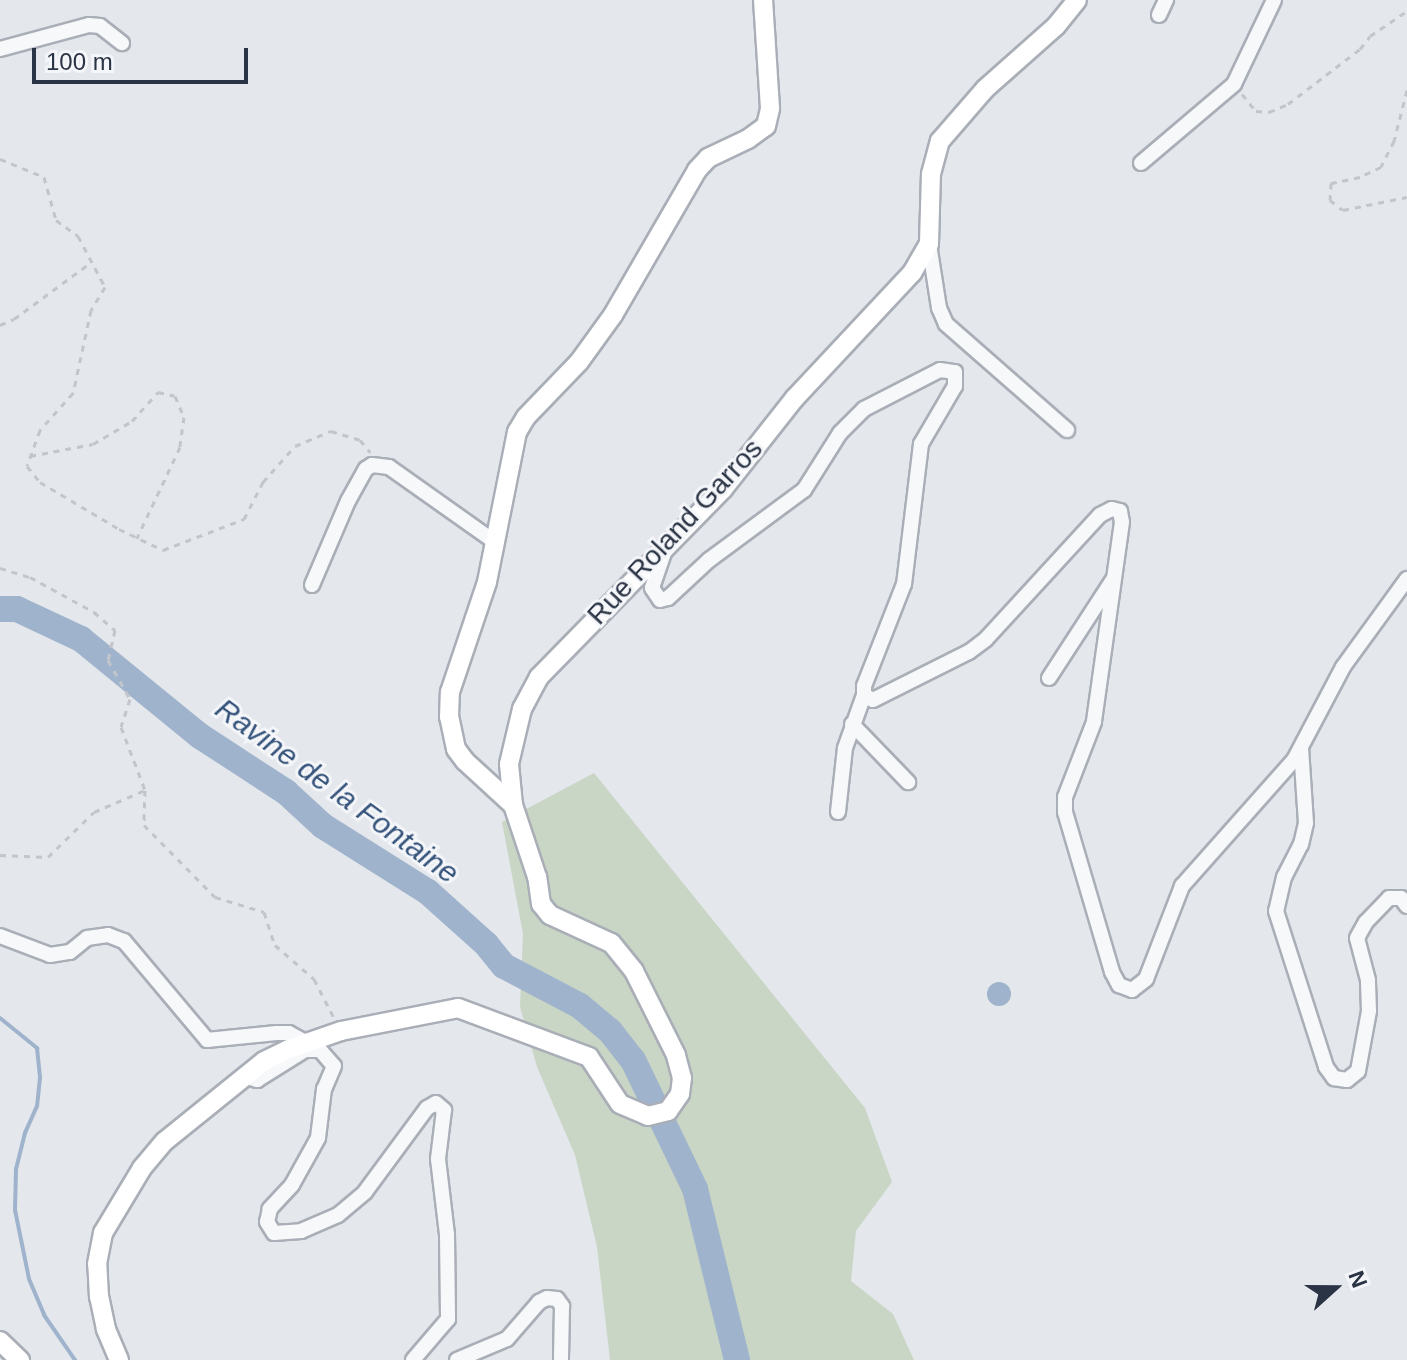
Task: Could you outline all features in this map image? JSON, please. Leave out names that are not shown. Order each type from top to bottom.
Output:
[{"type":"main road","points":[[513,805],[456,749],[449,717],[450,692],[487,582],[517,432],[526,417],[596,339],[697,170],[708,158],[748,139],[766,126],[770,108],[763,0]]},
{"type":"main road","points":[[929,244],[931,174],[940,141],[985,89],[1056,26],[1077,0]]},
{"type":"main road","name":"Rue Roland Garros","points":[[341,1031],[458,1008],[471,1011],[589,1057],[611,1095],[636,1111],[648,1116],[668,1111],[680,1094],[682,1078],[676,1055],[634,971],[611,943],[550,915],[541,904],[537,877],[513,805],[509,764],[522,709],[539,677],[723,489],[794,399],[912,273],[929,244]]},
{"type":"main road","points":[[119,1360],[106,1329],[99,1297],[97,1264],[103,1233],[142,1168],[165,1141],[264,1061],[305,1042],[341,1031]]},
{"type":"main road","points":[[0,1341],[20,1360]]},
{"type":"street","points":[[1159,15],[1166,0]]},
{"type":"street","points":[[1141,163],[1234,84],[1274,0]]},
{"type":"street","points":[[0,49],[89,25],[100,26],[122,43]]},
{"type":"street","points":[[929,244],[939,308],[946,324],[1067,430]]},
{"type":"street","points":[[667,545],[652,588],[660,600],[668,598],[709,560],[804,490],[840,433],[864,409],[940,370],[955,372],[955,386],[921,444],[904,584],[864,686],[864,695],[845,748],[838,812]]},
{"type":"street","points":[[312,585],[366,469],[380,464],[495,542]]},
{"type":"street","points":[[864,695],[873,700],[882,698],[978,646],[1100,515],[1112,509],[1120,511],[1123,518],[1094,722],[1081,764],[1065,797],[1065,812],[1112,972],[1125,989],[1132,990],[1146,979],[1182,886],[1286,770],[1301,748],[1343,667],[1407,579]]},
{"type":"street","points":[[1049,678],[1115,576]]},
{"type":"street","points":[[852,724],[908,782]]},
{"type":"street","points":[[1301,748],[1306,823],[1301,844],[1284,877],[1276,911],[1326,1067],[1334,1078],[1347,1080],[1358,1071],[1369,1011],[1368,980],[1357,938],[1366,922],[1389,898],[1401,898],[1407,906]]},
{"type":"street","points":[[0,936],[50,955],[70,952],[87,938],[108,935],[124,941],[207,1040],[289,1033],[305,1042]]},
{"type":"street","points":[[244,1076],[257,1080],[305,1050],[320,1050],[334,1066],[324,1089],[318,1138],[292,1185],[270,1209],[267,1222],[274,1233],[301,1231],[338,1215],[365,1192],[427,1108],[436,1103],[444,1110],[438,1159],[447,1234],[448,1319],[413,1360]]},
{"type":"street","points":[[457,1360],[507,1339],[539,1302],[547,1298],[557,1299],[562,1306],[561,1360]]},
{"type":"path","points":[[1234,84],[1256,111],[1269,112],[1288,104],[1370,36],[1407,11]]},
{"type":"path","points":[[1407,90],[1394,141],[1381,167],[1360,177],[1331,183],[1330,200],[1343,210],[1407,197]]},
{"type":"path","points":[[0,159],[44,177],[56,220],[78,236],[105,287],[91,310],[73,393],[40,430],[30,456],[27,466],[40,482],[163,550],[244,519],[263,482],[295,446],[331,431],[360,440],[380,464]]},
{"type":"path","points":[[0,325],[14,319],[90,263]]},
{"type":"path","points":[[30,456],[93,444],[132,421],[158,392],[175,396],[184,417],[180,447],[137,538]]},
{"type":"path","points":[[0,568],[30,577],[94,612],[115,630],[108,660],[130,699],[121,727],[145,790],[144,825],[215,897],[264,912],[275,945],[314,979],[341,1031]]},
{"type":"path","points":[[0,855],[48,857],[94,812],[145,790]]},
{"type":"green space","points":[[594,773],[865,1108],[892,1182],[856,1231],[851,1281],[893,1314],[914,1360],[610,1360],[597,1247],[575,1155],[537,1067],[520,1007],[523,934],[502,822]]},
{"type":"water","points":[[999,982],[1010,989],[1011,994],[1004,1005],[999,1006],[988,999],[987,994],[994,983]]},
{"type":"waterway","name":"Ravine de la Fontaine","points":[[0,609],[17,609],[81,639],[200,736],[286,792],[323,826],[428,892],[486,944],[504,966],[580,1006],[610,1031],[633,1060],[695,1189],[737,1360]]},
{"type":"waterway","points":[[0,1018],[37,1048],[40,1078],[37,1106],[25,1133],[16,1169],[15,1210],[29,1279],[44,1315],[75,1360]]}]
